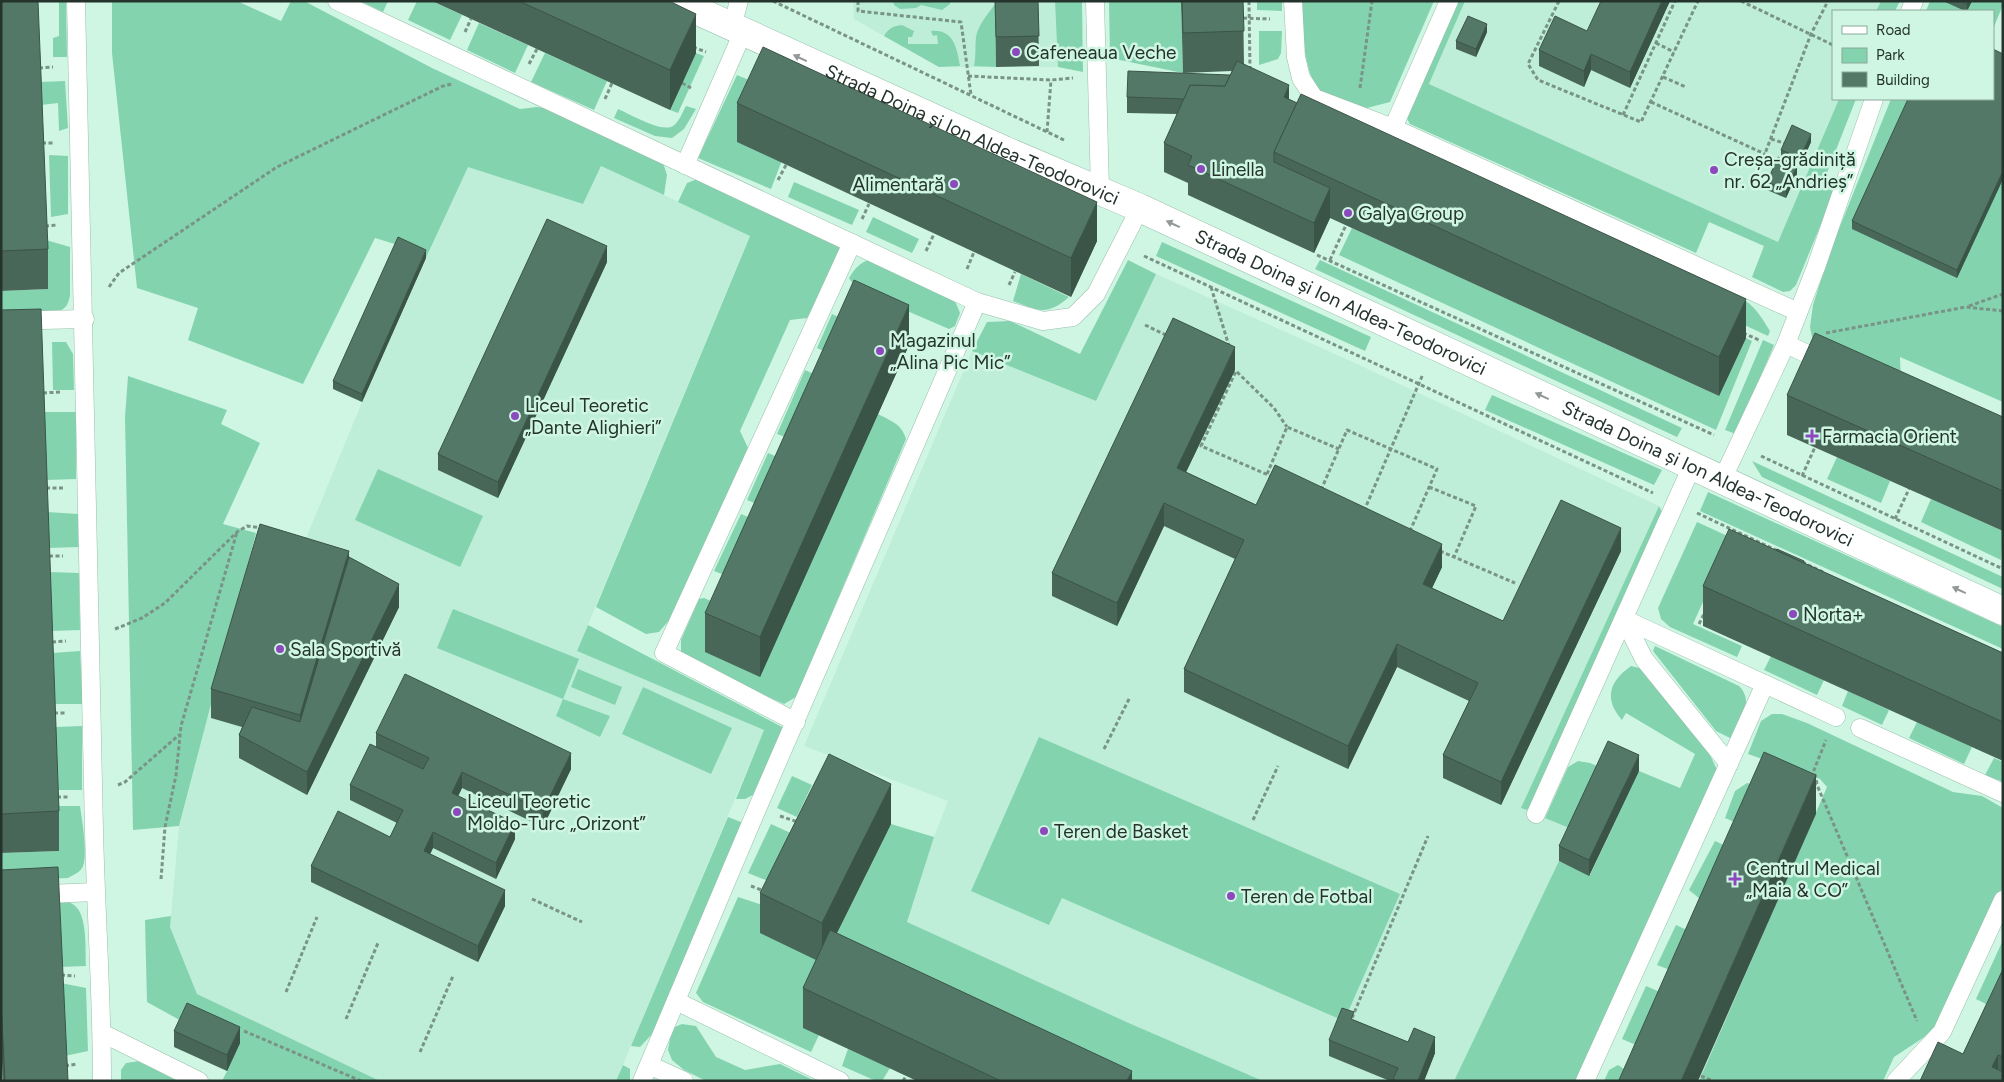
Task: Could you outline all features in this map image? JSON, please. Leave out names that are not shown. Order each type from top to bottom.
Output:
[{"type":"street","name":"Strada Doina și Ion Aldea-Teodorovici","points":[[676,1],[738,20],[1004,150],[1140,208],[2003,611]]},
{"type":"lane","points":[[76,1],[85,319],[95,892],[102,1033],[102,1081]]},
{"type":"lane","points":[[337,1],[977,302],[1042,321],[1073,317],[1096,294],[1140,208]]},
{"type":"lane","points":[[1095,1],[1100,190]]},
{"type":"lane","points":[[1293,1],[1296,57],[1301,78],[1314,98],[1392,128],[1798,312]]},
{"type":"lane","points":[[1392,128],[1449,1]]},
{"type":"lane","points":[[685,165],[729,63],[738,20]]},
{"type":"lane","points":[[1722,480],[1786,344],[1816,267],[1874,100]]},
{"type":"lane","points":[[796,722],[664,653],[852,243]]},
{"type":"lane","points":[[684,1081],[646,1073],[977,302]]},
{"type":"lane","points":[[1,321],[85,319]]},
{"type":"lane","points":[[1786,344],[1840,369]]},
{"type":"lane","points":[[1536,814],[1692,466]]},
{"type":"lane","points":[[1624,619],[1836,717]]},
{"type":"lane","points":[[1624,619],[1644,660],[1729,764]]},
{"type":"lane","points":[[1585,1081],[1765,684]]},
{"type":"lane","points":[[1860,728],[2003,793]]},
{"type":"lane","points":[[1,896],[95,892]]},
{"type":"lane","points":[[1896,1081],[1942,1032],[2003,900]]},
{"type":"lane","points":[[676,1001],[840,1081]]},
{"type":"lane","points":[[102,1033],[199,1081]]},
{"type":"path","points":[[773,1],[1099,156]]},
{"type":"path","points":[[858,1],[858,11],[961,22],[971,95]]},
{"type":"path","points":[[1249,1],[1250,79]]},
{"type":"path","points":[[1356,113],[1372,1]]},
{"type":"path","points":[[1559,1],[1528,64],[1538,80],[1641,122],[1698,1]]},
{"type":"path","points":[[1623,115],[1675,1]]},
{"type":"path","points":[[1741,1],[1832,44]]},
{"type":"path","points":[[1754,182],[1811,34],[1828,1]]},
{"type":"path","points":[[1243,18],[1249,18]]},
{"type":"path","points":[[685,43],[729,63]]},
{"type":"path","points":[[1656,43],[1674,52]]},
{"type":"path","points":[[85,319],[119,273],[277,167],[443,86],[491,74]]},
{"type":"path","points":[[968,76],[1051,80],[1097,74]]},
{"type":"path","points":[[1663,77],[1686,87]]},
{"type":"path","points":[[1048,132],[1051,80]]},
{"type":"path","points":[[1651,102],[1765,154]]},
{"type":"path","points":[[1771,139],[1787,144]]},
{"type":"path","points":[[1758,174],[1772,178]]},
{"type":"path","points":[[1330,260],[1346,225]]},
{"type":"path","points":[[1121,245],[1782,552]]},
{"type":"path","points":[[1313,254],[1330,260],[1739,446],[2003,569]]},
{"type":"path","points":[[1211,287],[1229,348]]},
{"type":"path","points":[[1786,344],[1821,334],[1966,307],[2003,294]]},
{"type":"path","points":[[1966,307],[2003,311]]},
{"type":"path","points":[[1144,325],[1172,338]]},
{"type":"path","points":[[1735,329],[1759,340],[1755,349]]},
{"type":"path","points":[[1361,518],[1436,346]]},
{"type":"path","points":[[1275,478],[1201,446],[1235,369],[1274,408],[1287,427],[1339,449]]},
{"type":"path","points":[[1267,474],[1287,427]]},
{"type":"path","points":[[1319,496],[1347,430],[1437,469],[1407,537]]},
{"type":"path","points":[[1802,476],[1815,447]]},
{"type":"path","points":[[1429,487],[1476,506],[1454,557]]},
{"type":"path","points":[[1895,519],[1909,489]]},
{"type":"path","points":[[90,640],[142,618],[165,603],[237,532],[247,526],[268,528]]},
{"type":"path","points":[[161,879],[165,827],[176,775],[180,735],[208,628],[237,532]]},
{"type":"path","points":[[1736,542],[1740,533]]},
{"type":"path","points":[[1755,550],[1758,541]]},
{"type":"path","points":[[1438,550],[1515,583]]},
{"type":"path","points":[[1797,560],[1829,574]]},
{"type":"path","points":[[1809,575],[1813,567]]},
{"type":"path","points":[[1699,624],[1708,606]]},
{"type":"path","points":[[1104,749],[1130,697]]},
{"type":"path","points":[[1836,717],[1814,770],[1817,784],[1922,1032],[1924,1051]]},
{"type":"path","points":[[94,796],[125,782],[180,735]]},
{"type":"path","points":[[1253,820],[1278,766]]},
{"type":"path","points":[[1806,780],[1817,784]]},
{"type":"path","points":[[778,815],[801,823]]},
{"type":"path","points":[[1350,1023],[1428,836]]},
{"type":"path","points":[[747,885],[770,894]]},
{"type":"path","points":[[532,899],[582,922]]},
{"type":"path","points":[[286,992],[317,916]]},
{"type":"path","points":[[346,1019],[378,943]]},
{"type":"path","points":[[420,1052],[453,976]]},
{"type":"path","points":[[244,1031],[361,1081]]},
{"type":"path","points":[[903,1081],[906,1076]]},
{"type":"path","points":[[1701,1076],[1713,1081]]},
{"type":"shaded area","points":[[853,1],[1055,1],[1058,67],[939,67],[854,19]]},
{"type":"shaded area","name":"Creșa-grădiniță nr. 62 „Andrieș”","points":[[1465,1],[1881,1],[1876,10],[1832,10],[1832,100],[1839,100],[1778,242],[1429,84]]},
{"type":"shaded area","name":"Liceul Teoretic Moldo-Turc „Orizont”","points":[[468,166],[583,204],[601,166],[750,235],[577,651],[764,730],[616,1081],[380,1081],[197,994],[170,927],[179,826],[256,533],[302,548],[362,402]]},
{"type":"shaded area","points":[[1156,274],[1357,364],[1659,506],[1522,808],[1574,830],[1454,1081],[1263,1081],[1131,1024],[907,922],[934,837],[948,801],[804,746],[972,351],[1096,401]]},
{"type":"green space","points":[[59,1],[66,1],[67,57],[53,57],[53,38],[59,36]]},
{"type":"green space","points":[[112,1],[237,1],[281,21],[291,1],[304,1],[432,68],[520,109],[537,107],[555,110],[663,163],[667,175],[664,195],[601,166],[583,204],[468,167],[426,258],[398,245],[375,238],[303,384],[188,340],[198,308],[137,288],[112,53]]},
{"type":"green space","points":[[360,1],[388,1],[383,12]]},
{"type":"green space","points":[[417,1],[432,1],[462,15],[450,40],[408,20]]},
{"type":"green space","points":[[893,1],[950,1],[950,4],[942,10],[921,5],[916,8],[900,9],[894,5]]},
{"type":"green space","points":[[1055,1],[1082,1],[1083,72],[1058,67]]},
{"type":"green space","points":[[1109,1],[1181,1],[1183,73],[1110,58]]},
{"type":"green space","points":[[1257,1],[1282,1],[1282,11],[1257,10]]},
{"type":"green space","points":[[1301,1],[1434,1],[1390,102],[1363,109],[1321,92],[1314,84],[1309,70],[1301,36]]},
{"type":"green space","points":[[1454,1],[1465,1],[1429,84],[1778,242],[1839,100],[1856,100],[1823,183],[1835,190],[1796,285],[1790,291],[1783,292],[1752,277],[1764,246],[1709,222],[1696,253],[1410,124],[1405,115]]},
{"type":"green space","points":[[1881,1],[1900,1],[1896,10],[1876,10]]},
{"type":"green space","points":[[1930,1],[2003,1],[1994,27],[1994,10],[1926,10]]},
{"type":"green space","points":[[995,4],[996,67],[974,66],[977,33]]},
{"type":"green space","points":[[479,23],[528,45],[515,73],[467,50]]},
{"type":"green space","points":[[902,25],[914,31],[912,37],[908,37],[908,44],[938,44],[937,35],[933,36],[931,31],[938,31],[949,36],[955,46],[960,66],[939,67],[884,36],[892,28]]},
{"type":"green space","points":[[1259,31],[1282,31],[1281,53],[1278,59],[1259,65]]},
{"type":"green space","points":[[545,53],[607,81],[594,110],[531,82]]},
{"type":"green space","points":[[696,53],[704,56],[678,113],[670,110]]},
{"type":"green space","points":[[737,75],[763,86],[781,163],[771,189],[698,158]]},
{"type":"green space","points":[[65,81],[68,128],[59,131],[58,103],[41,105],[40,82]]},
{"type":"green space","points":[[1891,100],[1913,100],[2003,179],[2003,402],[1900,357],[1901,383],[1813,342],[1810,327],[1813,305],[1831,249]]},
{"type":"green space","points":[[686,106],[696,109],[684,129],[672,138],[655,136],[614,118],[618,109],[653,125],[668,127],[673,126],[677,122]]},
{"type":"green space","points":[[49,155],[68,156],[68,214],[51,217]]},
{"type":"green space","points":[[700,178],[835,243],[841,249],[835,269],[807,318],[790,320],[740,431],[749,450],[672,617],[659,632],[646,634],[596,607],[750,236],[678,202],[687,183]]},
{"type":"green space","points":[[794,182],[859,210],[852,225],[788,197]]},
{"type":"green space","points":[[873,217],[919,239],[912,253],[866,232]]},
{"type":"green space","points":[[1352,228],[1719,396],[1746,338],[1752,341],[1716,430],[1339,255]]},
{"type":"green space","points":[[46,240],[70,247],[70,295],[67,305],[63,309],[51,312],[1,313],[1,291],[48,289]]},
{"type":"green space","points":[[1162,242],[1371,337],[1365,351],[1156,256]]},
{"type":"green space","points":[[872,259],[952,294],[960,313],[955,326],[949,329],[856,289],[849,278],[858,266]]},
{"type":"green space","points":[[1128,260],[1156,274],[1096,401],[972,351],[987,322],[1010,321],[1080,354]]},
{"type":"green space","points":[[1320,260],[1682,428],[1677,437],[1315,269]]},
{"type":"green space","points":[[1021,274],[1069,297],[1055,307],[1042,310],[1013,301]]},
{"type":"green space","points":[[1746,301],[1757,311],[1765,323],[1770,331],[1768,336],[1723,315]]},
{"type":"green space","points":[[832,314],[852,323],[837,357],[817,348]]},
{"type":"green space","points":[[1763,340],[1774,345],[1736,434],[1725,430]]},
{"type":"green space","points":[[52,342],[66,342],[73,354],[74,390],[53,390]]},
{"type":"green space","points":[[805,370],[827,380],[799,442],[777,434]]},
{"type":"green space","points":[[128,376],[227,410],[221,424],[260,443],[223,524],[256,533],[179,826],[133,830],[125,417]]},
{"type":"green space","points":[[1492,395],[1662,470],[1654,485],[1485,410]]},
{"type":"green space","points":[[44,412],[76,412],[76,479],[46,480]]},
{"type":"green space","points":[[878,414],[899,426],[906,439],[796,697],[784,704],[691,663],[681,652],[681,640],[699,599],[704,598],[725,607]]},
{"type":"green space","points":[[768,453],[790,462],[769,509],[747,500]]},
{"type":"green space","points":[[1837,457],[1890,481],[1881,503],[1827,479]]},
{"type":"green space","points":[[1752,461],[2003,577],[2003,589],[1762,477]]},
{"type":"green space","points":[[378,469],[483,516],[460,567],[355,520]]},
{"type":"green space","points":[[1708,492],[2003,627],[2003,649],[1700,511]]},
{"type":"green space","points":[[1931,499],[2003,531],[2001,560],[1921,522]]},
{"type":"green space","points":[[1659,506],[1662,512],[1661,521],[1533,803],[1527,810],[1521,808]]},
{"type":"green space","points":[[47,512],[78,514],[79,547],[48,548]]},
{"type":"green space","points":[[741,514],[762,523],[737,580],[714,571]]},
{"type":"green space","points":[[1697,522],[1732,538],[1693,624],[1742,646],[1737,657],[1670,627],[1661,619],[1658,608]]},
{"type":"green space","points":[[49,572],[79,573],[80,630],[51,631]]},
{"type":"green space","points":[[453,609],[579,659],[563,699],[437,648]]},
{"type":"green space","points":[[588,625],[784,728],[755,794],[745,799],[736,799],[764,730],[577,651]]},
{"type":"green space","points":[[1655,646],[1739,686],[1744,692],[1746,698],[1745,712],[1732,739],[1716,731],[1653,651]]},
{"type":"green space","points":[[80,651],[83,704],[54,704],[52,653]]},
{"type":"green space","points":[[1771,656],[1824,680],[1817,695],[1764,670]]},
{"type":"green space","points":[[1631,666],[1643,669],[1710,755],[1717,770],[1576,1081],[1454,1081],[1559,861],[1590,875],[1639,771],[1680,788],[1695,754],[1626,713],[1622,720],[1616,712],[1612,704],[1611,690],[1618,678]]},
{"type":"green space","points":[[578,669],[622,687],[615,705],[571,687]]},
{"type":"green space","points":[[643,687],[732,728],[711,774],[622,734]]},
{"type":"green space","points":[[1848,691],[1889,710],[1882,725],[1842,706]]},
{"type":"green space","points":[[563,699],[610,716],[600,737],[556,716]]},
{"type":"green space","points":[[1772,714],[1782,714],[1807,723],[1953,792],[1982,796],[2003,808],[2003,886],[1936,1026],[1929,1034],[1894,1057],[1883,1081],[1699,1081],[1827,787],[1820,779],[1748,754],[1761,721]]},
{"type":"green space","points":[[1917,722],[1972,747],[1964,764],[1909,738]]},
{"type":"green space","points":[[82,726],[82,790],[57,790],[55,727]]},
{"type":"green space","name":"Teren de Fotbal","points":[[1039,737],[1400,894],[1344,1021],[1062,898],[1049,925],[971,891]]},
{"type":"green space","points":[[1994,758],[2003,762],[2003,782],[1985,775]]},
{"type":"green space","points":[[1578,761],[1602,768],[1574,830],[1545,818],[1568,767]]},
{"type":"green space","points":[[792,776],[812,785],[797,817],[777,808]]},
{"type":"green space","points":[[1747,783],[1754,785],[1739,824],[1725,818],[1735,791]]},
{"type":"green space","points":[[58,806],[80,806],[85,845],[82,868],[68,878],[1,881],[1,853],[59,851]]},
{"type":"green space","points":[[728,817],[746,824],[654,1032],[640,1047],[631,1046]]},
{"type":"green space","points":[[771,824],[806,840],[783,887],[748,873]]},
{"type":"green space","points":[[891,824],[934,837],[907,922],[1131,1024],[1263,1081],[1068,1081],[803,1027],[819,1035],[811,1052],[703,1002],[696,993],[738,897],[772,908],[822,963]]},
{"type":"green space","points":[[1715,841],[1728,847],[1700,899],[1689,890]]},
{"type":"green space","points":[[60,898],[74,905],[82,916],[85,933],[86,966],[60,967],[58,907]]},
{"type":"green space","points":[[171,916],[170,927],[197,994],[380,1081],[222,1081],[227,1071],[185,1023],[147,1002],[145,920]]},
{"type":"green space","points":[[1676,925],[1689,931],[1670,970],[1657,965]]},
{"type":"green space","points":[[2003,940],[2003,968],[1986,1004],[1976,999]]},
{"type":"green space","points":[[61,983],[86,988],[88,1051],[65,1056]]},
{"type":"green space","points":[[1646,986],[1660,992],[1636,1045],[1622,1039]]},
{"type":"green space","points":[[682,1024],[696,1026],[716,1057],[745,1070],[780,1064],[815,1081],[706,1081],[684,1070],[672,1060],[668,1050],[671,1033],[675,1027]]},
{"type":"green space","points":[[848,1049],[890,1068],[882,1081],[876,1081],[842,1066]]},
{"type":"green space","points":[[140,1061],[177,1081],[121,1081],[121,1070],[126,1063]]},
{"type":"green space","points":[[623,1065],[630,1069],[630,1081],[616,1081]]},
{"type":"green space","points":[[1618,1065],[1624,1069],[1619,1081],[1604,1081],[1609,1070]]},
{"type":"building","points":[[1,1],[38,1],[48,249],[1,251]]},
{"type":"building","points":[[519,1],[669,1],[696,14],[670,70]]},
{"type":"building","points":[[995,1],[1038,1],[1039,36],[996,37]]},
{"type":"building","points":[[1182,1],[1243,1],[1244,31],[1183,33]]},
{"type":"building","points":[[1601,1],[1662,1],[1630,72],[1591,54],[1584,71],[1539,50],[1555,16],[1587,31]]},
{"type":"building","points":[[1468,16],[1487,24],[1476,49],[1456,41]]},
{"type":"building","points":[[763,47],[1097,202],[1071,258],[737,103]]},
{"type":"building","points":[[1994,50],[2003,54],[2003,171],[1957,270],[1852,221],[1908,100],[1994,100]]},
{"type":"building","points":[[1237,61],[1289,85],[1284,97],[1297,103],[1274,152],[1274,162],[1330,188],[1314,223],[1188,165],[1192,156],[1164,143],[1190,85],[1225,86]]},
{"type":"building","points":[[1128,71],[1230,75],[1225,86],[1190,85],[1184,99],[1127,97]]},
{"type":"building","points":[[1301,94],[1746,299],[1719,357],[1274,152]]},
{"type":"building","points":[[1792,125],[1811,134],[1800,158],[1781,150]]},
{"type":"building","points":[[1778,157],[1797,166],[1786,190],[1767,182]]},
{"type":"building","points":[[547,219],[607,246],[498,482],[438,454]]},
{"type":"building","points":[[398,237],[426,250],[362,394],[333,381]]},
{"type":"building","points":[[854,280],[909,305],[760,637],[705,613]]},
{"type":"building","points":[[41,309],[59,811],[1,814],[1,310]]},
{"type":"building","points":[[1173,318],[1235,347],[1177,468],[1256,505],[1275,465],[1442,544],[1423,584],[1503,621],[1561,500],[1621,528],[1501,782],[1443,755],[1478,683],[1397,644],[1348,746],[1184,669],[1244,540],[1164,503],[1117,603],[1052,573]]},
{"type":"building","points":[[1815,333],[2003,417],[2003,491],[1787,395]]},
{"type":"building","name":"Sala Sportivă","points":[[260,524],[349,551],[300,715],[211,689]]},
{"type":"building","points":[[1729,529],[2003,653],[2003,722],[1703,586]]},
{"type":"building","points":[[1776,550],[1804,561],[1804,563]]},
{"type":"building","points":[[349,557],[399,584],[307,772],[239,735],[252,707],[300,722]]},
{"type":"building","points":[[405,674],[571,753],[543,811],[462,772],[452,793],[515,823],[496,863],[433,832],[424,851],[505,890],[478,946],[311,866],[338,811],[390,837],[403,810],[350,785],[370,744],[423,769],[429,758],[376,733]]},
{"type":"building","points":[[1608,741],[1639,755],[1589,860],[1559,846]]},
{"type":"building","points":[[1764,752],[1816,775],[1681,1081],[1621,1081],[1619,1080]]},
{"type":"building","points":[[829,754],[891,784],[822,923],[760,893]]},
{"type":"building","points":[[58,867],[68,1081],[5,1081],[1,1002],[1,870]]},
{"type":"building","points":[[830,930],[1132,1071],[1127,1081],[1001,1081],[803,988]]},
{"type":"building","points":[[2003,969],[2003,1057],[1998,1055],[1992,1067],[2003,1072],[2003,1081],[1920,1081],[1938,1042],[1963,1054]]},
{"type":"building","points":[[187,1003],[240,1027],[227,1055],[174,1031]]},
{"type":"building","points":[[1342,1008],[1354,1012],[1351,1019],[1408,1042],[1414,1028],[1435,1037],[1418,1081],[1397,1081],[1393,1079],[1398,1068],[1329,1040]]},
{"type":"place","name":"Cafeneaua Veche","points":[[1016,52]]},
{"type":"place","name":"Linella","points":[[1201,169]]},
{"type":"place","name":"Creșa-grădiniță nr. 62 „Andrieș”","points":[[1714,170]]},
{"type":"place","name":"Alimentară","points":[[954,184]]},
{"type":"place","name":"Galya Group","points":[[1348,213]]},
{"type":"place","name":"Magazinul „Alina Pic Mic”","points":[[880,351]]},
{"type":"place","name":"Liceul Teoretic „Dante Alighieri”","points":[[515,416]]},
{"type":"place","name":"Farmacia Orient","points":[[1812,436]]},
{"type":"place","name":"Norta+","points":[[1793,614]]},
{"type":"place","name":"Sala Sportivă","points":[[280,649]]},
{"type":"place","name":"Liceul Teoretic Moldo-Turc „Orizont”","points":[[457,812]]},
{"type":"place","name":"Teren de Basket","points":[[1044,831]]},
{"type":"place","name":"Centrul Medical „Maia & CO”","points":[[1735,879]]},
{"type":"place","name":"Teren de Fotbal","points":[[1231,896]]}]
